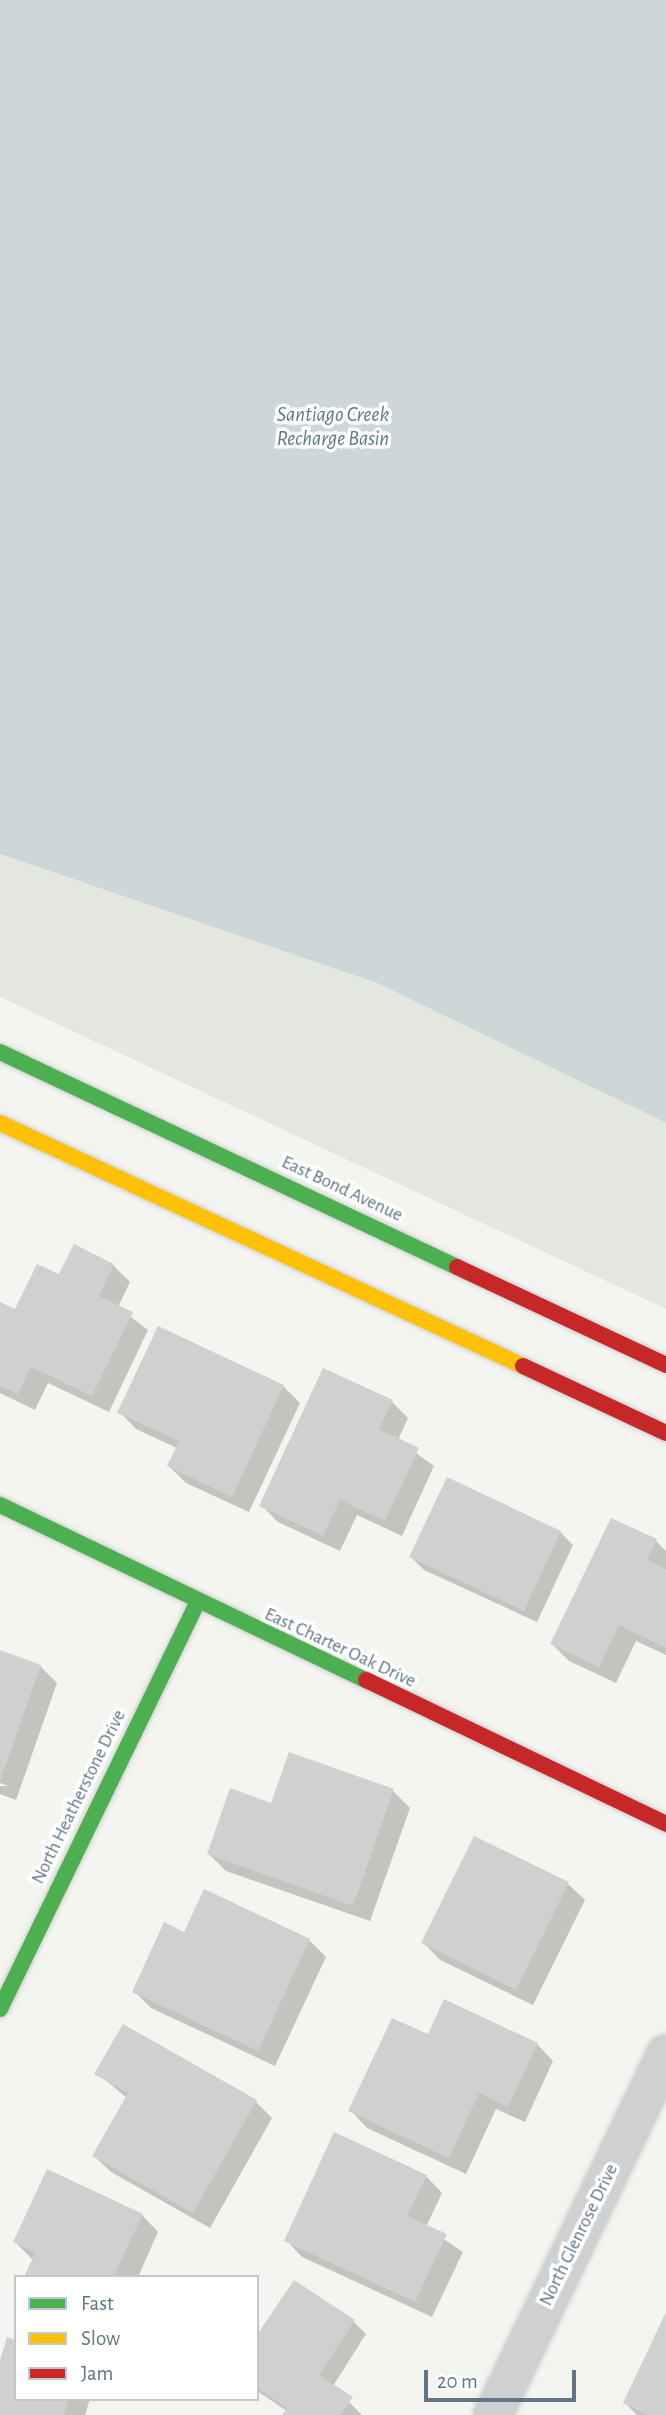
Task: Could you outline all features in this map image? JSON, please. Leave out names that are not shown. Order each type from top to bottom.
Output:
[{"type":"street","name":"East Bond Avenue","points":[[0,1052],[666,1365]]},
{"type":"street","points":[[0,1122],[666,1433]]},
{"type":"street","name":"East Charter Oak Drive","points":[[0,1505],[197,1604],[666,1824]]},
{"type":"street","name":"North Heatherstone Drive","points":[[0,2009],[197,1604]]},
{"type":"street","name":"North Glenrose Drive","points":[[493,2415],[666,2054]]},
{"type":"shaded area","points":[[0,854],[377,983],[666,1123],[666,1309],[0,997]]},
{"type":"water","name":"Santiago Creek Recharge Basin","points":[[0,0],[666,0],[666,1123],[377,983],[0,854]]},
{"type":"building","points":[[74,1244],[114,1264],[99,1296],[133,1312],[92,1396],[31,1367],[18,1394],[0,1386],[0,1302],[15,1309],[37,1264],[59,1274]]},
{"type":"building","points":[[158,1326],[284,1385],[232,1497],[167,1466],[179,1441],[117,1413]]},
{"type":"building","points":[[323,1368],[393,1400],[379,1429],[419,1448],[385,1521],[340,1500],[323,1536],[259,1506]]},
{"type":"building","points":[[447,1477],[561,1531],[524,1611],[409,1557]]},
{"type":"building","points":[[611,1518],[657,1539],[647,1560],[666,1569],[666,1648],[619,1625],[599,1668],[550,1644]]},
{"type":"building","points":[[0,1650],[41,1665],[0,1781]]},
{"type":"building","points":[[289,1752],[394,1789],[353,1906],[207,1854],[230,1788],[271,1803]]},
{"type":"building","points":[[474,1836],[569,1882],[516,1990],[421,1943]]},
{"type":"building","points":[[204,1889],[310,1939],[258,2051],[132,1992],[164,1922],[184,1932]]},
{"type":"building","points":[[444,1999],[538,2043],[508,2107],[479,2093],[449,2158],[348,2111],[392,2018],[428,2034]]},
{"type":"building","points":[[123,2024],[257,2100],[193,2213],[92,2156],[128,2093],[94,2074]]},
{"type":"building","points":[[334,2132],[427,2175],[407,2216],[447,2234],[415,2302],[284,2241]]},
{"type":"building","points":[[47,2169],[143,2214],[114,2275],[25,2275],[35,2253],[13,2242]]},
{"type":"building","points":[[294,2280],[355,2320],[319,2375],[353,2397],[341,2415],[282,2415],[287,2408],[259,2389],[259,2332]]},
{"type":"building","points":[[666,2312],[666,2415],[648,2415],[623,2403]]},
{"type":"building","points":[[7,2337],[14,2339],[14,2401],[68,2401],[64,2415],[0,2415],[0,2360]]},
{"type":"traffic: fast","points":[[0,1052],[457,1267]]},
{"type":"traffic: fast","points":[[0,1505],[366,1680]]},
{"type":"traffic: fast","points":[[0,2009],[197,1604]]},
{"type":"traffic: slow","points":[[0,1123],[523,1366]]},
{"type":"traffic: jam","points":[[457,1267],[666,1365]]},
{"type":"traffic: jam","points":[[523,1366],[666,1433]]},
{"type":"traffic: jam","points":[[366,1680],[666,1824]]}]
